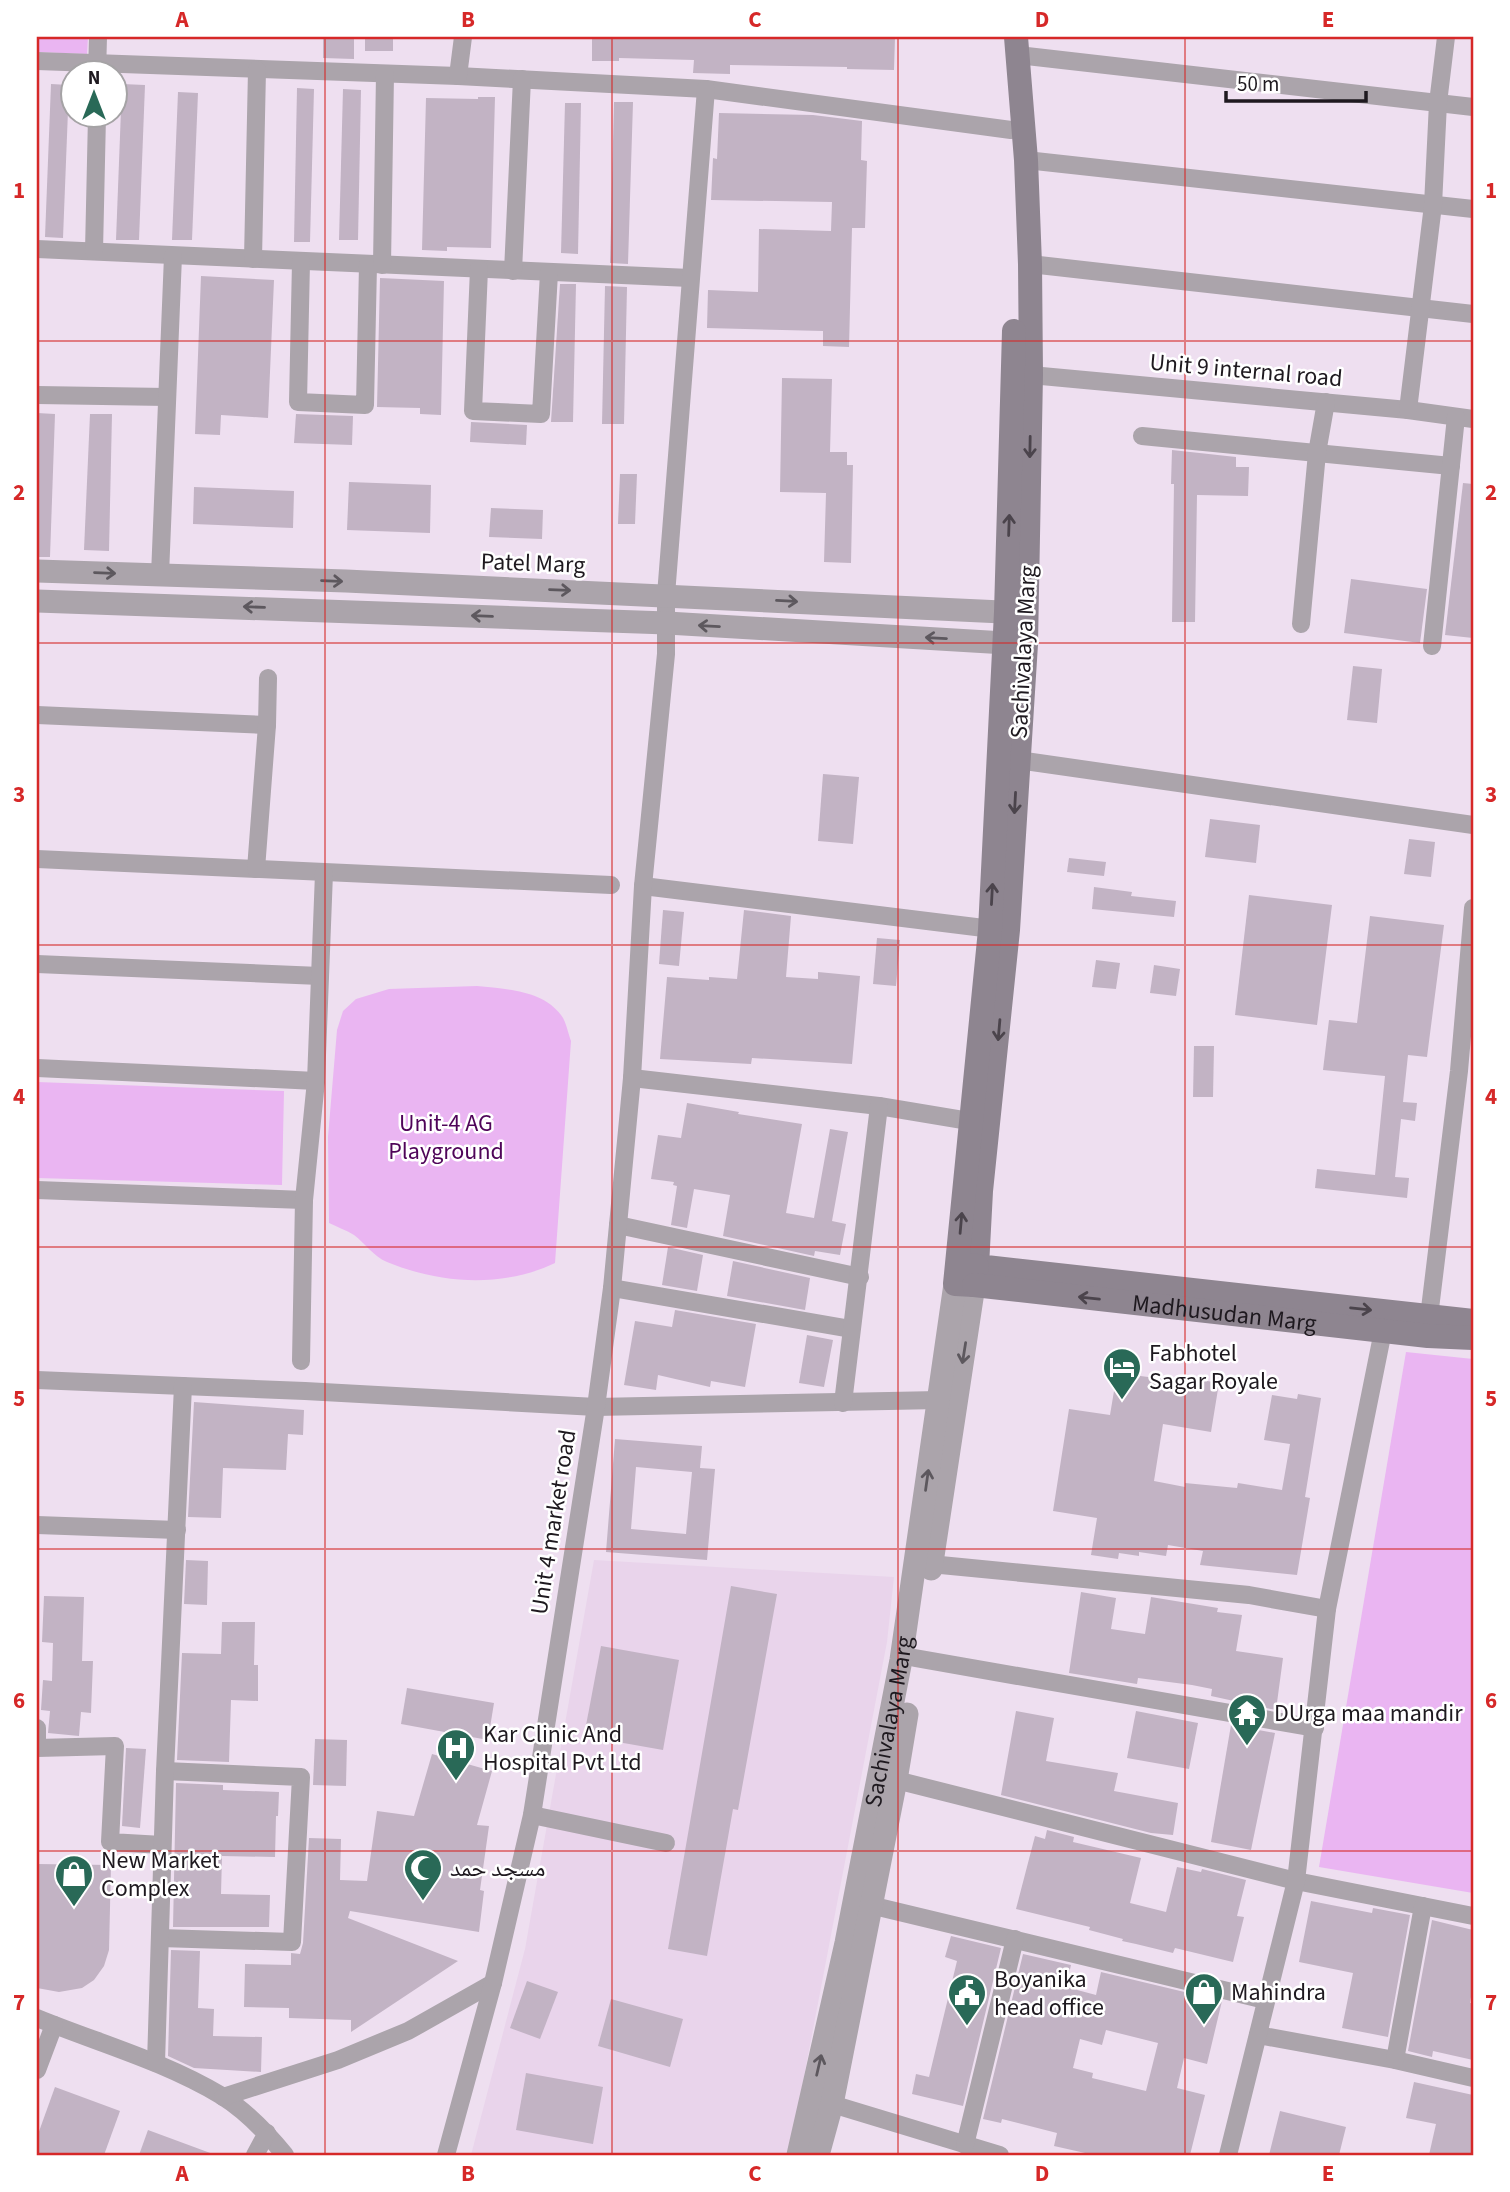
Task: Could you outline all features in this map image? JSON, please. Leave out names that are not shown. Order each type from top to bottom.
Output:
[{"type":"main road","name":"Sachivalaya Marg","points":[[1013,43],[1011,130],[1015,300],[1022,374]]},
{"type":"main road","name":"Sachivalaya Marg","points":[[999,930],[1015,643],[1022,374],[1030,264],[1026,160],[1013,43]]},
{"type":"main road","name":"Sachivalaya Marg","points":[[966,1275],[981,1191],[980,1121],[1018,760],[1015,643]]},
{"type":"main road","name":"Madhusudan Marg","points":[[966,1275],[1428,1327],[1473,1338]]},
{"type":"main road","name":"Madhusudan Marg","points":[[966,1275],[1383,1331],[1473,1321]]},
{"type":"street","points":[[98,37],[98,60]]},
{"type":"street","points":[[458,76],[463,37]]},
{"type":"street","points":[[1408,410],[1433,205],[1438,103],[1446,37]]},
{"type":"street","points":[[1013,43],[1473,107]]},
{"type":"street","points":[[37,61],[60,64]]},
{"type":"street","points":[[130,68],[257,69],[458,76],[706,89],[1011,130]]},
{"type":"street","points":[[253,259],[257,69]]},
{"type":"street","points":[[301,262],[298,402],[365,405],[385,75]]},
{"type":"street","points":[[513,271],[522,79]]},
{"type":"street","name":"Unit 4 market road","points":[[446,2155],[493,1983],[532,1815],[612,1288],[632,1078],[643,886],[666,654],[666,595],[706,89]]},
{"type":"street","points":[[94,251],[97,130]]},
{"type":"street","points":[[1026,160],[1473,209]]},
{"type":"street","points":[[37,249],[690,278]]},
{"type":"street","points":[[160,575],[173,256]]},
{"type":"street","points":[[1030,264],[1473,314]]},
{"type":"street","points":[[479,269],[473,411],[541,414],[548,273]]},
{"type":"street","name":"Unit 9 internal road","points":[[1022,374],[1408,410],[1465,418]]},
{"type":"street","points":[[37,395],[167,397]]},
{"type":"street","points":[[1301,624],[1317,453],[1326,402]]},
{"type":"street","points":[[1432,646],[1451,466],[1465,418]]},
{"type":"street","points":[[1142,436],[1451,466]]},
{"type":"street","name":"Patel Marg","points":[[37,571],[666,595],[1016,612]]},
{"type":"street","points":[[37,601],[667,623],[1015,643]]},
{"type":"street","points":[[256,869],[268,678]]},
{"type":"street","points":[[37,715],[267,725]]},
{"type":"street","points":[[1018,760],[1473,825]]},
{"type":"street","points":[[37,859],[611,885]]},
{"type":"street","points":[[300,1361],[304,1200],[316,1081],[324,873]]},
{"type":"street","points":[[643,886],[999,930]]},
{"type":"street","points":[[1428,1327],[1466,1072],[1473,908]]},
{"type":"street","points":[[37,964],[320,976]]},
{"type":"street","points":[[37,1068],[316,1081]]},
{"type":"street","points":[[632,1078],[879,1105],[980,1121]]},
{"type":"street","points":[[843,1403],[879,1105]]},
{"type":"street","points":[[37,1190],[304,1200]]},
{"type":"street","points":[[618,1226],[860,1277]]},
{"type":"street","name":"Sachivalaya Marg","points":[[799,2155],[822,2101],[870,1905],[897,1780],[915,1658],[939,1400],[966,1275]]},
{"type":"street","name":"Sachivalaya Marg","points":[[818,2155],[822,2101],[879,1780],[924,1563],[966,1275]]},
{"type":"street","points":[[612,1288],[851,1329]]},
{"type":"street","points":[[1228,2155],[1296,1881],[1327,1609],[1383,1331]]},
{"type":"street","points":[[37,1380],[596,1407],[939,1400]]},
{"type":"street","points":[[156,2063],[164,1771],[183,1386]]},
{"type":"street","points":[[37,1525],[177,1530]]},
{"type":"street","points":[[924,1563],[1250,1595],[1327,1609]]},
{"type":"street","points":[[915,1658],[1315,1728]]},
{"type":"street","points":[[37,1728],[37,1748],[116,1746],[110,1842],[162,1845]]},
{"type":"street","points":[[160,1938],[292,1942],[301,1777],[164,1771]]},
{"type":"street","points":[[897,1780],[1296,1881],[1473,1916]]},
{"type":"street","points":[[532,1815],[666,1843]]},
{"type":"street","points":[[870,1905],[1265,2000]]},
{"type":"street","points":[[1395,2060],[1423,1906]]},
{"type":"street","points":[[965,2145],[1015,1939]]},
{"type":"street","points":[[223,2097],[350,2055],[408,2031],[493,1983]]},
{"type":"street","points":[[37,2070],[45,2022],[156,2063],[223,2097],[267,2133],[285,2155]]},
{"type":"street","points":[[1258,2035],[1395,2060],[1473,2078]]},
{"type":"street","points":[[822,2101],[1000,2155]]},
{"type":"street","points":[[256,2155],[267,2133]]},
{"type":"shaded area","points":[[594,1560],[894,1577],[887,1642],[789,2155],[471,2155],[525,1949]]},
{"type":"green space","points":[[37,37],[88,37],[87,54],[37,52]]},
{"type":"green space","name":"Unit-4 AG Playground","points":[[477,986],[523,992],[544,1000],[563,1018],[571,1041],[555,1263],[514,1276],[450,1279],[387,1262],[354,1235],[329,1223],[328,1137],[337,1030],[343,1011],[356,999],[389,989]]},
{"type":"green space","points":[[37,1082],[284,1091],[282,1185],[37,1178]]},
{"type":"green space","points":[[1406,1352],[1473,1359],[1473,1893],[1319,1867]]},
{"type":"building","points":[[365,37],[393,37],[393,51],[365,51]]},
{"type":"building","points":[[592,37],[895,37],[894,70],[730,65],[730,74],[693,73],[694,60],[619,58],[619,61],[592,61]]},
{"type":"building","points":[[323,38],[354,39],[354,59],[323,58]]},
{"type":"building","points":[[51,84],[60,84],[60,130],[67,130],[63,238],[45,237]]},
{"type":"building","points":[[130,84],[145,85],[139,240],[116,240],[120,130],[130,130]]},
{"type":"building","points":[[297,88],[314,89],[310,242],[294,242]]},
{"type":"building","points":[[343,89],[361,90],[358,240],[339,240]]},
{"type":"building","points":[[178,92],[198,93],[192,240],[172,240]]},
{"type":"building","points":[[495,97],[491,248],[447,247],[447,251],[422,250],[426,98]]},
{"type":"building","points":[[614,102],[633,102],[628,264],[610,263]]},
{"type":"building","points":[[565,103],[581,103],[578,254],[561,253]]},
{"type":"building","points":[[719,113],[813,115],[862,121],[861,160],[867,161],[865,228],[852,228],[849,347],[823,346],[823,331],[707,328],[708,290],[758,292],[759,229],[831,231],[832,202],[711,200],[713,158],[717,159]]},
{"type":"building","points":[[201,276],[274,280],[268,418],[221,415],[220,435],[195,434]]},
{"type":"building","points":[[380,278],[444,281],[441,415],[420,414],[420,408],[377,407]]},
{"type":"building","points":[[560,284],[576,284],[573,422],[551,422]]},
{"type":"building","points":[[605,286],[627,287],[624,424],[602,424]]},
{"type":"building","points":[[782,378],[832,379],[830,452],[847,452],[847,465],[853,465],[851,563],[824,562],[826,493],[780,492]]},
{"type":"building","points":[[37,413],[55,414],[50,557],[37,557]]},
{"type":"building","points":[[90,414],[112,414],[109,551],[84,550]]},
{"type":"building","points":[[296,414],[353,416],[352,445],[294,443]]},
{"type":"building","points":[[471,422],[527,425],[526,445],[470,442]]},
{"type":"building","points":[[1172,450],[1236,457],[1236,467],[1249,467],[1248,496],[1197,495],[1195,622],[1172,622]]},
{"type":"building","points":[[620,474],[637,474],[635,524],[618,524]]},
{"type":"building","points":[[349,482],[431,485],[430,533],[347,530]]},
{"type":"building","points":[[1463,483],[1473,484],[1473,638],[1445,635]]},
{"type":"building","points":[[194,487],[294,491],[293,528],[193,524]]},
{"type":"building","points":[[491,508],[543,510],[542,539],[489,537]]},
{"type":"building","points":[[1351,579],[1427,589],[1420,643],[1344,633]]},
{"type":"building","points":[[1353,666],[1382,669],[1377,723],[1347,720]]},
{"type":"building","points":[[823,774],[859,777],[853,844],[818,841]]},
{"type":"building","points":[[1210,819],[1260,825],[1256,863],[1205,857]]},
{"type":"building","points":[[1409,839],[1435,842],[1431,877],[1404,874]]},
{"type":"building","points":[[1069,858],[1106,862],[1104,876],[1067,872]]},
{"type":"building","points":[[1094,887],[1132,892],[1131,896],[1176,901],[1174,917],[1092,909]]},
{"type":"building","points":[[1249,895],[1332,905],[1317,1025],[1235,1015]]},
{"type":"building","points":[[663,910],[684,912],[679,966],[659,964]]},
{"type":"building","points":[[744,910],[791,916],[786,977],[818,979],[818,972],[860,976],[852,1064],[752,1058],[751,1064],[660,1059],[667,977],[737,979]]},
{"type":"building","points":[[1370,916],[1444,925],[1427,1057],[1408,1055],[1403,1102],[1417,1103],[1415,1121],[1401,1119],[1395,1177],[1409,1178],[1407,1198],[1315,1188],[1317,1169],[1375,1175],[1385,1076],[1323,1070],[1329,1020],[1357,1023]]},
{"type":"building","points":[[877,938],[900,940],[896,986],[873,984]]},
{"type":"building","points":[[1096,960],[1120,963],[1116,989],[1092,987]]},
{"type":"building","points":[[1154,965],[1180,969],[1176,996],[1150,993]]},
{"type":"building","points":[[1194,1046],[1214,1046],[1213,1097],[1193,1097]]},
{"type":"building","points":[[687,1103],[802,1124],[786,1213],[814,1218],[830,1129],[848,1132],[832,1221],[846,1224],[840,1255],[815,1251],[814,1256],[723,1236],[730,1195],[694,1189],[687,1228],[671,1225],[677,1186],[673,1185],[674,1182],[651,1179],[658,1135],[681,1138]]},
{"type":"building","points":[[668,1247],[703,1255],[697,1291],[662,1285]]},
{"type":"building","points":[[733,1261],[810,1278],[805,1310],[727,1296]]},
{"type":"building","points":[[675,1310],[756,1324],[745,1387],[711,1381],[710,1387],[658,1375],[656,1390],[624,1385],[635,1321],[672,1327]]},
{"type":"building","points":[[807,1335],[833,1340],[824,1387],[799,1383]]},
{"type":"building","points":[[1117,1373],[1195,1383],[1196,1379],[1219,1383],[1211,1432],[1163,1424],[1154,1481],[1185,1487],[1185,1483],[1237,1488],[1238,1483],[1282,1490],[1290,1444],[1264,1440],[1272,1395],[1297,1399],[1298,1394],[1321,1398],[1305,1497],[1310,1498],[1297,1575],[1200,1565],[1203,1551],[1168,1545],[1166,1556],[1139,1552],[1139,1556],[1119,1553],[1118,1559],[1091,1555],[1097,1518],[1053,1511],[1069,1409],[1110,1415]]},
{"type":"building","points":[[194,1402],[304,1410],[303,1435],[288,1434],[286,1470],[223,1468],[221,1518],[188,1517]]},
{"type":"building","points":[[615,1439],[702,1446],[700,1468],[715,1469],[707,1560],[606,1552]],"holes":[[[636,1467],[692,1472],[686,1534],[631,1529]]]},
{"type":"building","points":[[186,1560],[208,1561],[207,1605],[184,1604]]},
{"type":"building","points":[[731,1586],[777,1594],[738,1810],[733,1809],[707,1956],[668,1949]]},
{"type":"building","points":[[1081,1592],[1116,1598],[1111,1629],[1145,1634],[1151,1597],[1218,1608],[1217,1612],[1242,1615],[1236,1651],[1283,1658],[1276,1710],[1211,1696],[1212,1689],[1192,1685],[1138,1678],[1137,1684],[1069,1673]]},
{"type":"building","points":[[44,1596],[84,1597],[82,1661],[93,1661],[91,1713],[81,1712],[79,1736],[48,1733],[50,1711],[41,1710],[43,1680],[52,1681],[53,1643],[42,1642]]},
{"type":"building","points":[[222,1622],[255,1622],[254,1665],[258,1665],[258,1701],[231,1700],[229,1762],[177,1760],[182,1653],[221,1654]]},
{"type":"building","points":[[601,1646],[679,1660],[663,1750],[584,1736]]},
{"type":"building","points":[[407,1688],[494,1703],[488,1740],[401,1724]]},
{"type":"building","points":[[1016,1711],[1054,1718],[1046,1761],[1118,1773],[1114,1791],[1178,1803],[1173,1835],[1151,1833],[1001,1795]]},
{"type":"building","points":[[1136,1711],[1198,1723],[1189,1769],[1127,1758]]},
{"type":"building","points":[[1231,1725],[1275,1733],[1251,1850],[1211,1842]]},
{"type":"building","points":[[315,1739],[347,1740],[346,1786],[313,1785]]},
{"type":"building","points":[[126,1748],[146,1749],[140,1828],[122,1826]]},
{"type":"building","points":[[432,1754],[492,1771],[477,1825],[489,1826],[480,1890],[484,1891],[479,1932],[350,1911],[348,1918],[458,1961],[351,2032],[351,2020],[289,2018],[289,2008],[244,2007],[245,1964],[291,1965],[291,1953],[300,1954],[303,1943],[309,1838],[341,1839],[340,1880],[367,1881],[377,1811],[414,1816]]},
{"type":"building","points":[[176,1783],[223,1785],[223,1790],[279,1792],[275,1857],[222,1856],[221,1894],[270,1895],[269,1927],[173,1927]]},
{"type":"building","points":[[1047,1830],[1074,1837],[1073,1842],[1141,1858],[1130,1903],[1166,1912],[1177,1867],[1201,1872],[1202,1869],[1246,1880],[1237,1916],[1244,1917],[1233,1962],[1175,1948],[1173,1953],[1122,1941],[1123,1939],[1089,1930],[1090,1927],[1016,1909],[1035,1836],[1045,1839]]},
{"type":"building","name":"New Market Complex","points":[[37,1864],[111,1865],[109,1950],[104,1966],[94,1980],[82,1988],[59,1992],[37,1988]]},
{"type":"building","points":[[1311,1901],[1372,1913],[1373,1908],[1410,1915],[1388,2037],[1342,2028],[1353,1973],[1299,1962]]},
{"type":"building","points":[[1432,1920],[1473,1930],[1473,1985],[1470,2003],[1473,2003],[1473,2060],[1433,2051],[1432,2057],[1408,2051]]},
{"type":"building","points":[[951,1936],[1001,1948],[963,2106],[912,2094],[916,2074],[929,2077],[957,1961],[945,1957]]},
{"type":"building","points":[[171,1950],[200,1951],[198,2008],[214,2009],[213,2036],[262,2037],[261,2072],[194,2068],[168,2056]]},
{"type":"building","points":[[1023,1954],[1071,1965],[1066,1987],[1096,1995],[1101,1972],[1222,2001],[1207,2064],[1184,2058],[1177,2088],[1205,2095],[1190,2155],[1094,2155],[1054,2146],[1057,2133],[1002,2119],[1001,2123],[983,2119]],"holes":[[[1106,2030],[1158,2043],[1146,2091],[1092,2078],[1093,2073],[1073,2068],[1080,2039],[1102,2045]]]},
{"type":"building","points":[[527,1981],[558,1992],[540,2039],[510,2028]]},
{"type":"building","points":[[611,1999],[683,2019],[670,2067],[598,2046]]},
{"type":"building","points":[[526,2073],[603,2087],[593,2144],[516,2130]]},
{"type":"building","points":[[1414,2082],[1473,2095],[1473,2155],[1429,2155],[1436,2124],[1406,2118]]},
{"type":"building","points":[[55,2087],[120,2111],[104,2155],[37,2155],[37,2137]]},
{"type":"building","points":[[1280,2111],[1346,2127],[1339,2155],[1269,2155]]},
{"type":"building","points":[[148,2130],[213,2154],[139,2155]]},
{"type":"place","name":"Fabhotel Sagar Royale","points":[[1122,1401]]},
{"type":"place","name":"DUrga maa mandir","points":[[1247,1747]]},
{"type":"place","name":"Kar Clinic And Hospital Pvt Ltd","points":[[456,1782]]},
{"type":"place","name":"مسجد حمد","points":[[423,1902]]},
{"type":"place","name":"New Market Complex","points":[[74,1908]]},
{"type":"place","name":"Mahindra","points":[[1204,2026]]},
{"type":"place","name":"Boyanika head office","points":[[967,2027]]}]
